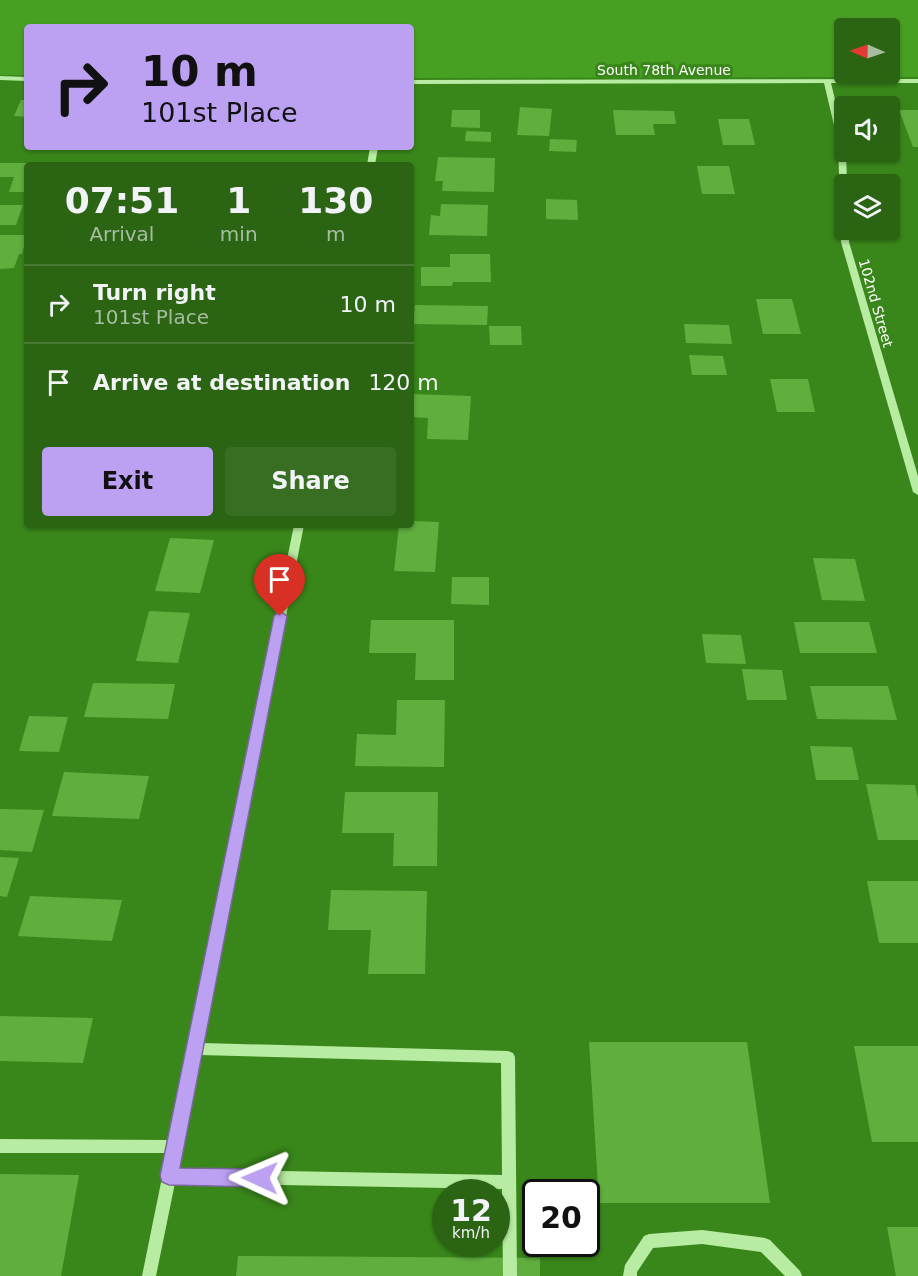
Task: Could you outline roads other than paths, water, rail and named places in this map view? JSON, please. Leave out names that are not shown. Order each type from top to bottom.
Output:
[{"type":"street","points":[[0,78],[24,79]]},
{"type":"street","name":"102nd Street","points":[[828,81],[842,142],[845,242],[918,492]]},
{"type":"street","name":"South 78th Avenue","points":[[414,82],[918,81]]},
{"type":"street","points":[[149,1276],[298,528]]},
{"type":"street","points":[[194,1049],[508,1056],[509,1179]]},
{"type":"street","points":[[0,1146],[174,1147]]},
{"type":"street","points":[[169,1176],[432,1181]]},
{"type":"street","points":[[630,1276],[630,1270],[649,1241],[702,1237],[765,1245],[795,1276]]},
{"type":"street","points":[[510,1257],[510,1276]]}]
